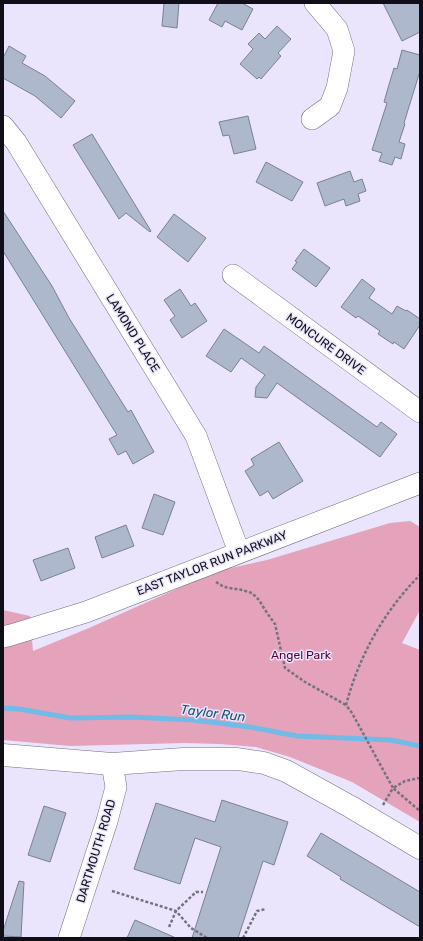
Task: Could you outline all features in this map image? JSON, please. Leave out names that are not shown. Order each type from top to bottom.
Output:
[{"type":"street","points":[[312,119],[330,106],[337,88],[344,51],[337,29],[315,3]]},
{"type":"street","name":"LAMOND PLACE","points":[[3,126],[16,142],[196,436],[239,552]]},
{"type":"street","name":"MONCURE DRIVE","points":[[233,275],[420,412]]},
{"type":"street","name":"EAST TAYLOR RUN PARKWAY","points":[[3,637],[86,612],[420,483]]},
{"type":"street","points":[[3,756],[112,764],[182,759],[238,759],[264,763],[286,771],[420,848]]},
{"type":"street","name":"DARTMOUTH ROAD","points":[[69,938],[111,808],[116,787],[112,764]]},
{"type":"path","points":[[346,705],[351,685],[365,651],[387,612],[420,575]]},
{"type":"path","points":[[215,581],[224,587],[252,593],[259,600],[275,624],[285,668],[305,682],[346,705],[352,713],[393,788],[420,811]]},
{"type":"path","points":[[374,821],[393,788],[405,780],[420,778]]},
{"type":"path","points":[[112,891],[176,911],[191,928],[207,938]]},
{"type":"path","points":[[169,927],[176,911],[196,892],[203,892]]},
{"type":"path","points":[[243,938],[257,911],[266,909]]},
{"type":"green space","name":"Angel Park","points":[[410,521],[420,527],[420,610],[402,643],[420,650],[420,822],[352,782],[290,757],[256,747],[185,743],[70,746],[3,740],[3,610],[30,616],[33,651],[89,628],[217,571],[267,560],[390,523]]},
{"type":"building","points":[[164,3],[179,3],[177,28],[162,26]]},
{"type":"building","points":[[218,3],[242,3],[253,9],[242,30],[225,21],[222,27],[209,20]]},
{"type":"building","points":[[383,3],[420,3],[420,32],[402,41]]},
{"type":"building","points":[[277,26],[291,39],[278,53],[281,56],[261,79],[259,77],[257,79],[240,64],[253,49],[248,44],[259,33],[265,39]]},
{"type":"building","points":[[9,46],[26,56],[22,63],[45,76],[75,101],[61,118],[35,96],[3,78],[3,58]]},
{"type":"building","points":[[402,50],[420,55],[420,71],[399,142],[405,144],[401,159],[395,157],[392,165],[379,161],[382,153],[372,150],[387,103],[384,102],[394,68],[397,69]]},
{"type":"building","points":[[248,116],[256,149],[234,154],[229,135],[223,136],[219,122]]},
{"type":"building","points":[[92,134],[151,231],[150,232],[126,213],[119,219],[73,145]]},
{"type":"building","points":[[266,162],[303,182],[292,201],[256,182]]},
{"type":"building","points":[[350,171],[354,182],[362,179],[366,191],[358,194],[360,201],[346,206],[344,199],[325,206],[317,183]]},
{"type":"building","points":[[3,211],[52,286],[69,318],[128,412],[131,410],[154,452],[133,464],[126,451],[118,455],[109,439],[117,435],[3,251]]},
{"type":"building","points":[[174,214],[206,238],[188,262],[157,237]]},
{"type":"building","points":[[304,249],[330,268],[316,287],[292,269],[297,262],[295,261]]},
{"type":"building","points":[[362,279],[375,289],[369,298],[392,314],[397,306],[406,311],[407,310],[420,319],[420,325],[404,349],[378,334],[380,331],[358,316],[356,318],[341,307]]},
{"type":"building","points":[[180,289],[191,306],[195,303],[207,321],[182,338],[170,320],[175,316],[164,300]]},
{"type":"building","points":[[224,329],[259,353],[264,346],[377,427],[381,422],[397,434],[380,457],[277,383],[267,398],[255,397],[256,387],[265,375],[241,358],[231,372],[206,356]]},
{"type":"building","points":[[279,442],[303,481],[273,499],[268,491],[260,496],[245,471],[254,465],[251,459]]},
{"type":"building","points":[[154,494],[175,502],[163,535],[142,528]]},
{"type":"building","points":[[126,525],[134,546],[102,558],[95,537]]},
{"type":"building","points":[[68,548],[75,568],[41,581],[33,560]]},
{"type":"building","points":[[222,800],[288,822],[274,865],[263,861],[238,938],[192,938],[221,847],[195,838],[180,884],[134,869],[156,803],[215,822]]},
{"type":"building","points":[[44,806],[66,813],[50,862],[28,855]]},
{"type":"building","points":[[321,833],[420,892],[420,927],[340,879],[341,877],[307,856]]},
{"type":"building","points":[[19,881],[24,882],[21,937],[3,936],[3,931]]},
{"type":"building","points":[[135,920],[176,938],[127,938]]},
{"type":"waterway","name":"Taylor Run","points":[[3,708],[19,709],[71,718],[132,717],[194,720],[250,727],[297,736],[391,740],[420,746]]}]
